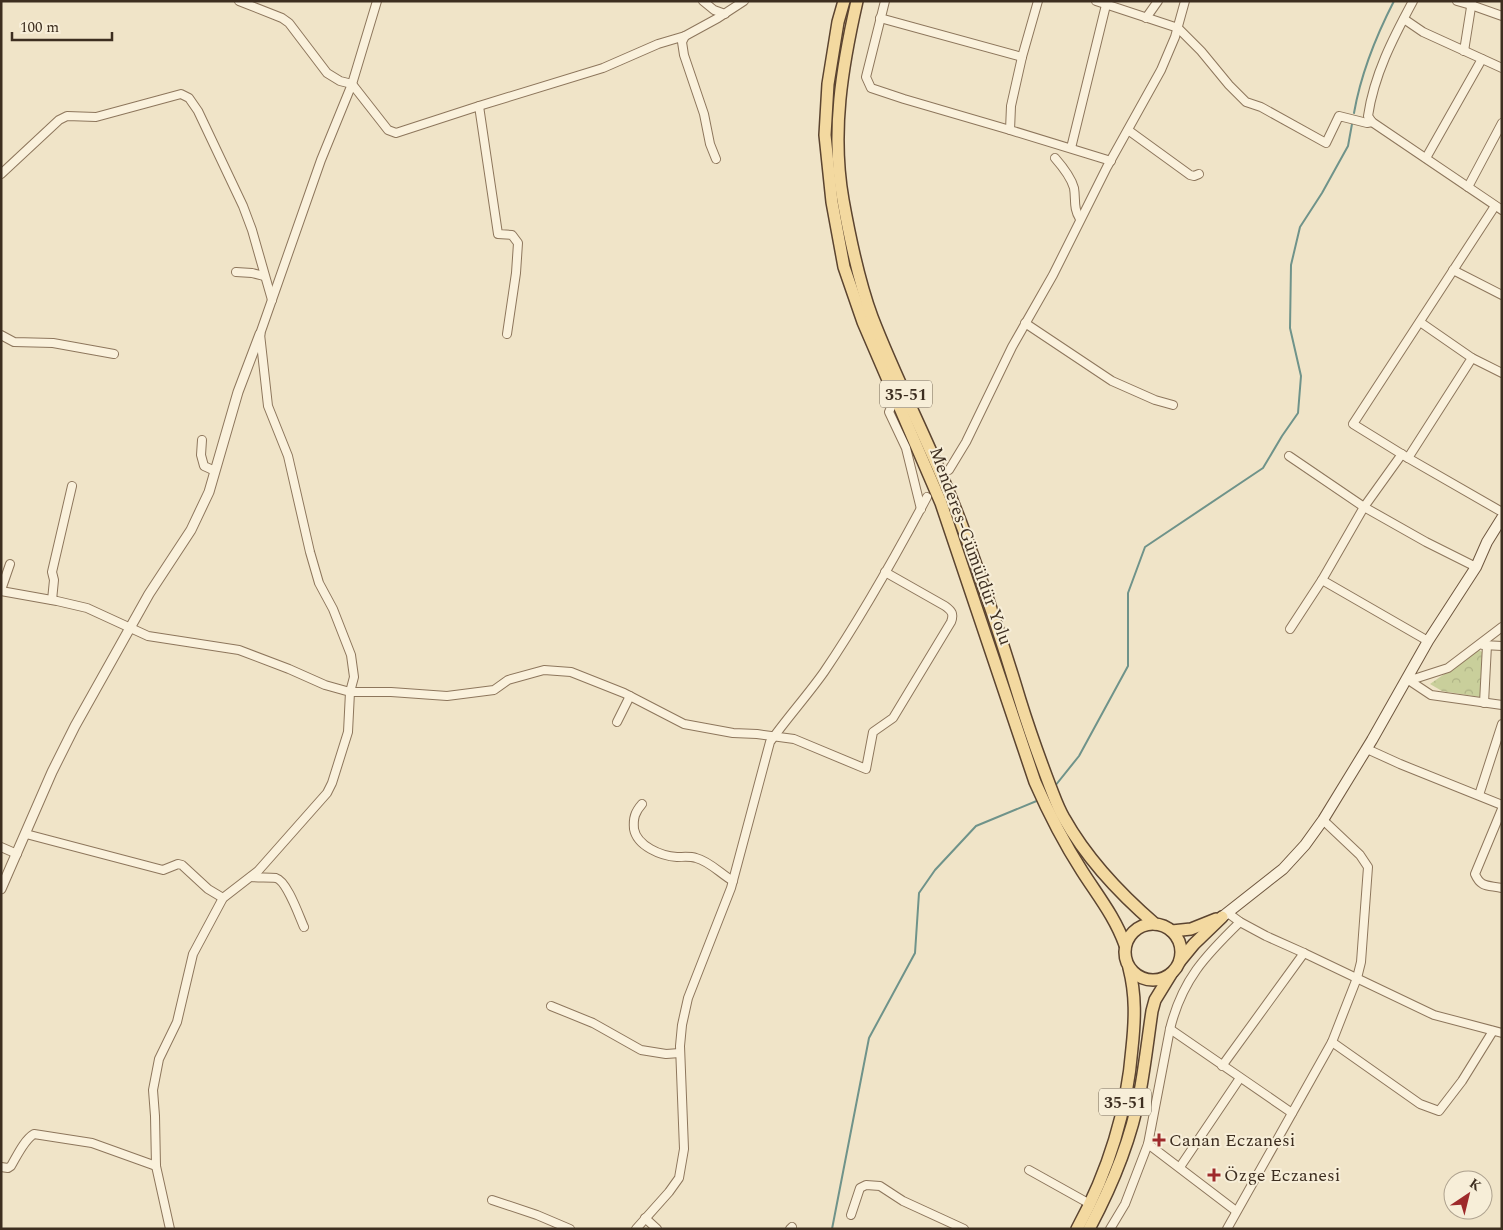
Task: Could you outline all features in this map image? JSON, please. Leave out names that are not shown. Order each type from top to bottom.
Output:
[{"type":"main road","name":"Menderes-Gümüldür Yolu","points":[[844,1],[838,22],[828,84],[825,135],[832,202],[844,267],[862,322],[930,476],[947,520],[1035,782],[1052,822],[1082,871],[1111,912],[1125,945]]},
{"type":"main road","name":"Menderes-Gümüldür Yolu","points":[[857,1],[844,57],[838,109],[837,141],[842,199],[857,270],[872,316],[939,468],[964,532],[996,624],[1036,751],[1062,814],[1077,842],[1094,864],[1129,902],[1155,924]]},
{"type":"main road","points":[[1179,962],[1194,944],[1225,915],[1283,869],[1323,820],[1367,748],[1428,641],[1476,567],[1487,542],[1501,522]]},
{"type":"main road","points":[[1172,931],[1191,929],[1225,915]]},
{"type":"main road","points":[[1125,945],[1129,936],[1136,928],[1145,924],[1155,924]]},
{"type":"main road","name":"35-51","points":[[1155,924],[1164,926],[1172,931]]},
{"type":"main road","points":[[1172,931],[1181,949],[1179,962]]},
{"type":"main road","name":"35-51","points":[[1076,1229],[1090,1204],[1113,1147],[1126,1099],[1136,1012],[1129,968],[1126,961],[1125,945]]},
{"type":"main road","name":"35-51","points":[[1089,1229],[1117,1171],[1128,1139],[1140,1093],[1155,1000],[1179,962]]},
{"type":"main road","points":[[1129,968],[1136,975],[1144,979],[1153,980],[1171,974]]},
{"type":"street","points":[[239,1],[282,18],[289,23],[327,73],[340,81],[352,84],[388,130],[396,133],[603,68],[658,44],[685,36],[726,14],[744,1]]},
{"type":"street","points":[[1,889],[52,772],[75,726],[150,594],[192,530],[210,492],[238,392],[321,160],[352,84],[377,1]]},
{"type":"street","points":[[703,1],[714,10],[726,14]]},
{"type":"street","points":[[885,1],[866,77],[872,88],[904,100],[1111,160]]},
{"type":"street","points":[[1010,130],[1011,106],[1022,57],[1038,1]]},
{"type":"street","points":[[1096,1],[1178,28],[1246,102],[1261,107],[1326,143],[1339,116],[1367,123],[1372,122]]},
{"type":"street","points":[[1146,18],[1158,1]]},
{"type":"street","points":[[949,470],[966,442],[1012,347],[1054,275],[1080,219],[1111,160],[1161,70],[1178,28],[1185,1]]},
{"type":"street","points":[[1412,1],[1383,58],[1368,116],[1372,122],[1498,208],[1453,270],[1353,424],[1502,512]]},
{"type":"street","points":[[1457,1],[1472,3],[1502,16]]},
{"type":"street","points":[[1464,51],[1472,3]]},
{"type":"street","points":[[1071,148],[1106,5]]},
{"type":"street","points":[[880,18],[1022,57]]},
{"type":"street","points":[[1404,18],[1423,32],[1502,68]]},
{"type":"street","points":[[685,36],[682,42],[684,55],[704,114],[710,144],[716,159]]},
{"type":"street","points":[[1426,158],[1482,59]]},
{"type":"street","points":[[1,174],[59,120],[67,116],[96,117],[181,94],[189,98],[198,111],[243,206],[252,230],[272,300]]},
{"type":"street","points":[[479,106],[498,234],[512,235],[518,243],[516,273],[507,334]]},
{"type":"street","points":[[1468,187],[1502,123]]},
{"type":"street","points":[[1128,130],[1190,175],[1199,174]]},
{"type":"street","points":[[1055,158],[1063,167],[1074,188],[1076,212],[1080,219]]},
{"type":"street","points":[[1453,270],[1502,295]]},
{"type":"street","points":[[236,272],[264,276]]},
{"type":"street","points":[[1420,322],[1472,358],[1502,373]]},
{"type":"street","points":[[1025,323],[1112,381],[1155,400],[1173,405]]},
{"type":"street","points":[[170,1229],[156,1166],[155,1116],[152,1090],[159,1060],[177,1022],[193,954],[223,898],[258,871],[327,793],[348,732],[350,692],[354,677],[351,655],[333,610],[319,583],[288,456],[268,406],[260,334]]},
{"type":"street","points":[[1,335],[14,342],[52,343],[114,354]]},
{"type":"street","points":[[1290,628],[1322,580],[1364,507],[1405,456],[1472,358]]},
{"type":"street","points":[[895,398],[889,412],[906,448],[921,508]]},
{"type":"street","points":[[202,440],[201,455],[204,466],[216,471]]},
{"type":"street","points":[[1289,456],[1364,507],[1426,542],[1476,567]]},
{"type":"street","points":[[52,600],[54,580],[52,572],[72,486]]},
{"type":"street","points":[[636,1229],[679,1178],[684,1149],[680,1053],[682,1025],[688,998],[733,881],[770,742],[806,697],[862,615],[927,497]]},
{"type":"street","points":[[10,564],[1,591],[87,608],[148,636],[238,650],[325,685],[350,692],[447,696],[471,694],[494,690],[508,680],[544,670],[571,672],[630,696],[684,724],[733,733],[794,739],[866,769],[873,732],[893,718],[953,616],[951,610],[945,606],[884,572]]},
{"type":"street","points":[[1322,580],[1428,641]]},
{"type":"street","points":[[1407,679],[1417,678],[1448,668],[1483,644],[1502,627]]},
{"type":"street","points":[[1483,644],[1502,646]]},
{"type":"street","points":[[1483,644],[1484,703]]},
{"type":"street","points":[[1407,679],[1431,695],[1502,705]]},
{"type":"street","points":[[618,722],[630,696]]},
{"type":"street","points":[[1479,795],[1502,724]]},
{"type":"street","points":[[1367,748],[1400,764],[1502,805]]},
{"type":"street","points":[[642,804],[636,811],[633,822],[635,833],[640,842],[659,853],[675,857],[696,857],[733,881]]},
{"type":"street","points":[[1502,810],[1475,874],[1478,882],[1502,888]]},
{"type":"street","points":[[1227,1229],[1332,1042],[1357,978],[1361,962],[1368,867],[1360,855],[1323,820]]},
{"type":"street","points":[[26,834],[163,870],[178,864],[182,865],[208,889],[223,898]]},
{"type":"street","points":[[1,847],[17,854]]},
{"type":"street","points":[[251,877],[280,880],[289,893],[304,927]]},
{"type":"street","points":[[1225,915],[1434,1014],[1502,1033]]},
{"type":"street","points":[[1110,1229],[1125,1204],[1148,1144],[1170,1029],[1183,990],[1195,970],[1240,922]]},
{"type":"street","points":[[1222,1066],[1304,952]]},
{"type":"street","points":[[551,1006],[593,1023],[641,1050],[666,1054],[680,1053]]},
{"type":"street","points":[[1170,1029],[1292,1113]]},
{"type":"street","points":[[1332,1042],[1420,1104],[1438,1111],[1462,1081],[1493,1031]]},
{"type":"street","points":[[1180,1167],[1240,1078]]},
{"type":"street","points":[[1,1167],[8,1168],[11,1166],[26,1142],[34,1134],[92,1143],[156,1166]]},
{"type":"street","points":[[1148,1144],[1236,1210]]},
{"type":"street","points":[[1029,1170],[1090,1204]]},
{"type":"street","points":[[851,1215],[860,1188],[866,1185],[880,1186],[903,1201],[964,1229]]},
{"type":"street","points":[[492,1200],[537,1215],[570,1229]]},
{"type":"street","points":[[645,1218],[658,1229]]},
{"type":"green space","points":[[1479,650],[1482,652],[1480,697],[1442,691],[1430,684]]},
{"type":"waterway","points":[[1354,113],[1370,56],[1394,1]]},
{"type":"waterway","points":[[1055,786],[1079,756],[1128,666],[1128,593],[1145,547],[1263,468],[1298,413],[1301,376],[1290,328],[1291,265],[1300,227],[1322,193],[1348,146],[1352,124]]},
{"type":"waterway","points":[[832,1229],[869,1038],[915,953],[919,893],[935,870],[976,826],[1039,800]]},
{"type":"place","name":"Canan Eczanesi","points":[[1159,1140]]},
{"type":"place","name":"Özge Eczanesi","points":[[1214,1175]]}]
